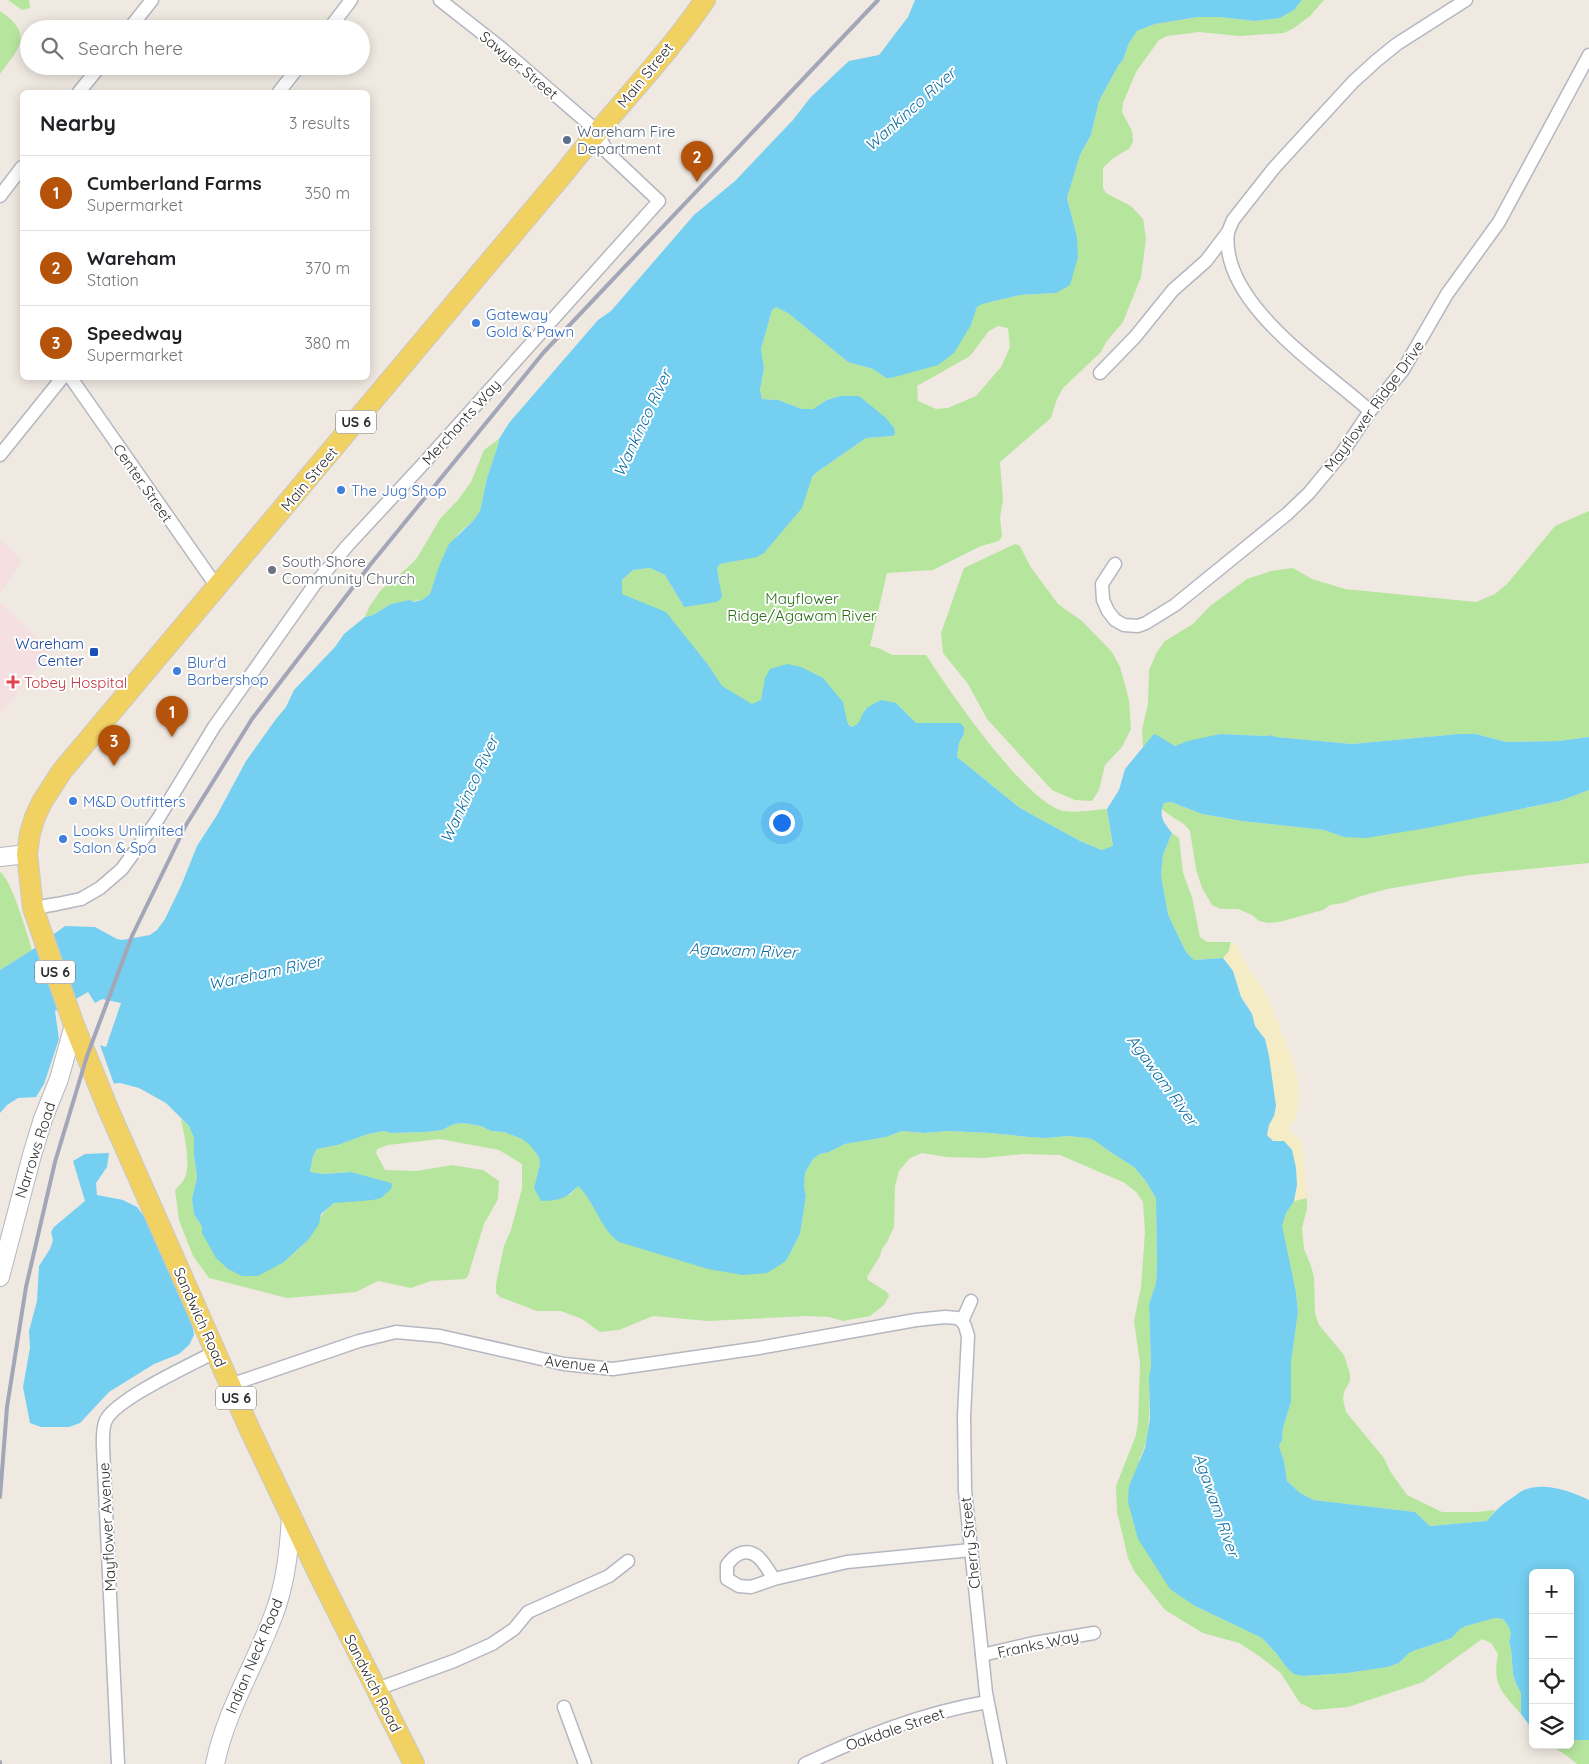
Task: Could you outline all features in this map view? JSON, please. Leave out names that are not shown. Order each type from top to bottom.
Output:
[{"type":"main road","name":"Main Street","points":[[27,854],[30,833],[35,817],[42,802],[62,771],[549,191],[597,131],[642,80],[705,0]]},
{"type":"main road","name":"Sandwich Road","points":[[27,854],[33,908],[71,1017],[109,1111],[215,1352],[291,1516],[414,1764]]},
{"type":"street","points":[[136,20],[152,0]]},
{"type":"street","points":[[336,20],[351,0]]},
{"type":"street","name":"Sawyer Street","points":[[440,0],[501,48],[597,131]]},
{"type":"street","points":[[1100,373],[1135,337],[1173,290],[1206,261],[1228,232],[1233,220],[1274,168],[1366,69],[1397,44],[1466,0]]},
{"type":"street","name":"Mayflower Ridge Drive","points":[[1115,564],[1102,584],[1103,600],[1108,611],[1120,622],[1129,626],[1138,626],[1175,605],[1299,504],[1342,454],[1370,411],[1403,370],[1447,294],[1499,222],[1589,55]]},
{"type":"street","points":[[82,90],[93,75]]},
{"type":"street","points":[[282,90],[293,75]]},
{"type":"street","name":"Merchants Way","points":[[33,908],[80,898],[100,888],[122,869],[162,813],[214,727],[297,608],[327,569],[659,201],[607,152],[597,131]]},
{"type":"street","points":[[0,196],[20,170]]},
{"type":"street","points":[[1228,232],[1227,249],[1234,271],[1244,290],[1266,320],[1290,344],[1370,411]]},
{"type":"street","points":[[0,455],[60,380]]},
{"type":"street","name":"Center Street","points":[[72,380],[217,588]]},
{"type":"street","points":[[0,856],[27,854]]},
{"type":"street","name":"Narrows Road","points":[[0,1277],[32,1155],[43,1119],[59,1079],[71,1017]]},
{"type":"street","points":[[962,1321],[971,1301]]},
{"type":"street","name":"Avenue A","points":[[230,1385],[359,1341],[396,1332],[440,1336],[564,1364],[613,1369],[759,1348],[916,1320],[945,1317],[957,1318],[962,1321]]},
{"type":"street","name":"Cherry Street","points":[[962,1321],[968,1336],[964,1459],[965,1491],[988,1702],[1000,1764]]},
{"type":"street","name":"Mayflower Avenue","points":[[118,1764],[103,1447],[104,1424],[108,1416],[130,1398],[215,1352]]},
{"type":"street","name":"Indian Neck Road","points":[[215,1764],[227,1720],[265,1636],[279,1598],[287,1568],[291,1516]]},
{"type":"street","points":[[774,1579],[847,1562],[971,1550]]},
{"type":"street","points":[[377,1689],[480,1650],[507,1634],[528,1612],[609,1576],[628,1561]]},
{"type":"street","name":"Franks Way","points":[[982,1655],[1094,1633]]},
{"type":"street","name":"Oakdale Street","points":[[805,1764],[857,1739],[894,1726],[957,1708],[988,1702]]},
{"type":"street","points":[[564,1706],[585,1764]]},
{"type":"shaded area","points":[[0,539],[22,561],[0,593]]},
{"type":"shaded area","name":"Tobey Hospital","points":[[0,602],[50,651],[0,714]]},
{"type":"green space","points":[[8,0],[29,0],[30,8],[22,10]]},
{"type":"green space","name":"Mayflower Ridge/Agawam River","points":[[1302,0],[1324,0],[1310,16],[1284,33],[1240,36],[1199,32],[1167,36],[1159,40],[1136,72],[1123,103],[1122,112],[1132,131],[1133,141],[1130,148],[1112,159],[1103,168],[1103,188],[1106,193],[1131,206],[1143,219],[1146,239],[1141,277],[1123,322],[1106,342],[1101,352],[1063,388],[1051,418],[1000,462],[1003,500],[1000,517],[1002,536],[999,541],[981,546],[933,570],[887,573],[870,646],[892,655],[926,655],[989,744],[1030,789],[1048,804],[1064,811],[1079,812],[1107,809],[1113,847],[1102,850],[1080,841],[1020,808],[957,757],[959,743],[964,734],[960,723],[916,723],[896,703],[865,709],[859,722],[852,727],[846,719],[843,702],[751,721],[622,594],[622,580],[633,570],[650,568],[665,575],[682,604],[720,585],[717,568],[720,564],[740,560],[817,472],[866,438],[893,436],[859,396],[840,396],[827,400],[814,409],[802,409],[778,400],[762,399],[760,390],[764,368],[761,349],[772,310],[776,307],[788,313],[848,362],[873,369],[886,378],[971,325],[977,307],[982,304],[1020,295],[1056,293],[1077,237],[1067,198],[1080,155],[1091,135],[1099,101],[1123,60],[1129,43],[1137,31],[1155,24],[1198,17],[1255,21],[1280,18],[1294,10]],"holes":[[[998,326],[1008,328],[1010,347],[1001,367],[976,396],[948,408],[936,409],[918,401],[917,386],[970,356],[989,331]]]},
{"type":"green space","points":[[0,11],[11,19],[17,27],[20,41],[18,49],[0,74]]},
{"type":"green space","points":[[499,439],[487,478],[480,511],[473,521],[458,534],[439,566],[430,594],[422,600],[391,604],[373,615],[365,617],[369,607],[381,590],[417,558],[440,519],[458,500],[471,482],[484,450]]},
{"type":"green space","points":[[1589,511],[1589,737],[1559,741],[1506,742],[1476,734],[1458,734],[1352,744],[1270,735],[1220,734],[1178,746],[1170,745],[1167,741],[1143,747],[1142,730],[1148,704],[1149,670],[1157,652],[1165,641],[1193,624],[1210,606],[1247,579],[1271,571],[1293,568],[1312,579],[1345,589],[1476,602],[1495,594],[1507,584],[1555,526]]},
{"type":"green space","points":[[1015,544],[1020,546],[1030,566],[1058,604],[1082,621],[1112,652],[1120,667],[1129,700],[1131,729],[1122,747],[1105,765],[1099,790],[1092,801],[1075,800],[1052,790],[987,719],[968,684],[943,653],[941,633],[964,568]]},
{"type":"green space","points":[[1589,790],[1589,863],[1470,875],[1387,889],[1343,903],[1330,905],[1323,910],[1279,922],[1268,923],[1259,921],[1252,915],[1238,909],[1221,909],[1212,905],[1202,888],[1196,869],[1190,831],[1184,824],[1161,809],[1164,803],[1171,802],[1202,814],[1242,821],[1324,830],[1344,837],[1521,809],[1560,801]]},
{"type":"green space","points":[[1172,833],[1179,838],[1183,873],[1192,897],[1200,937],[1207,942],[1231,942],[1229,951],[1223,958],[1194,960],[1186,952],[1168,914],[1161,875],[1163,855]]},
{"type":"green space","points":[[0,872],[5,877],[14,896],[32,950],[0,970]]},
{"type":"green space","points":[[181,1119],[189,1126],[194,1138],[197,1177],[192,1199],[194,1214],[202,1227],[284,1262],[306,1241],[325,1211],[333,1204],[340,1201],[381,1197],[392,1185],[351,1172],[324,1174],[310,1172],[313,1156],[317,1149],[338,1145],[368,1134],[384,1131],[391,1133],[425,1132],[442,1130],[454,1124],[463,1123],[481,1126],[491,1131],[504,1132],[522,1139],[531,1145],[539,1157],[540,1164],[534,1188],[570,1195],[578,1186],[591,1200],[613,1238],[786,1261],[800,1234],[806,1196],[804,1187],[805,1173],[813,1159],[820,1154],[845,1144],[886,1137],[902,1131],[990,1133],[1046,1138],[1068,1136],[1095,1140],[1134,1167],[1156,1198],[1156,1283],[1149,1304],[1151,1367],[1149,1426],[1139,1460],[1195,1606],[1262,1638],[1287,1668],[1303,1676],[1347,1673],[1388,1667],[1399,1663],[1409,1653],[1452,1638],[1460,1629],[1466,1626],[1495,1618],[1503,1619],[1509,1627],[1511,1634],[1509,1642],[1513,1674],[1521,1693],[1521,1714],[1500,1687],[1496,1673],[1498,1654],[1491,1643],[1482,1639],[1423,1682],[1348,1707],[1314,1710],[1300,1703],[1280,1672],[1259,1656],[1239,1643],[1203,1633],[1165,1610],[1134,1571],[1128,1558],[1117,1512],[1116,1486],[1136,1435],[1138,1422],[1140,1364],[1134,1321],[1141,1287],[1145,1232],[1143,1202],[1137,1193],[1125,1183],[1060,1155],[1022,1154],[984,1158],[947,1157],[922,1153],[910,1158],[899,1171],[895,1186],[894,1227],[867,1277],[868,1280],[887,1292],[889,1296],[884,1305],[870,1316],[843,1321],[829,1317],[806,1316],[708,1321],[653,1316],[619,1330],[600,1332],[582,1319],[561,1311],[537,1311],[500,1297],[496,1293],[496,1284],[504,1246],[511,1230],[522,1188],[522,1164],[499,1150],[440,1139],[388,1145],[377,1149],[376,1153],[385,1170],[417,1171],[452,1165],[483,1170],[499,1181],[498,1199],[484,1224],[468,1276],[465,1279],[431,1281],[411,1288],[378,1281],[356,1292],[287,1298],[209,1278],[193,1256],[179,1220],[175,1190],[181,1184],[187,1171],[186,1148]]},
{"type":"green space","points":[[1307,1198],[1307,1209],[1302,1228],[1304,1249],[1314,1277],[1315,1313],[1319,1325],[1344,1355],[1350,1374],[1350,1381],[1344,1392],[1343,1399],[1346,1412],[1384,1458],[1390,1471],[1407,1495],[1442,1512],[1495,1510],[1487,1521],[1430,1526],[1415,1512],[1314,1500],[1300,1493],[1287,1481],[1284,1461],[1279,1446],[1291,1402],[1291,1362],[1298,1312],[1296,1292],[1281,1226],[1291,1203]]},
{"type":"green space","points":[[1574,1740],[1589,1740],[1589,1764],[1577,1764],[1556,1749],[1574,1749]]},
{"type":"sand","points":[[1231,942],[1236,945],[1267,995],[1293,1061],[1298,1081],[1299,1101],[1297,1114],[1290,1128],[1292,1134],[1302,1141],[1307,1198],[1294,1201],[1297,1185],[1292,1150],[1273,1141],[1267,1135],[1269,1125],[1274,1116],[1269,1056],[1265,1039],[1255,1026],[1252,1014],[1241,997],[1233,971],[1223,958],[1229,951]]},
{"type":"water","points":[[915,0],[1302,0],[1294,10],[1280,18],[1255,21],[1198,17],[1155,24],[1137,31],[1129,43],[1123,60],[1099,101],[1091,135],[1080,155],[1067,198],[1077,237],[1078,257],[1070,285],[1056,293],[1020,295],[982,304],[977,307],[971,325],[954,353],[938,365],[886,378],[873,369],[848,362],[788,313],[776,307],[772,310],[761,349],[764,368],[760,390],[762,399],[778,400],[802,409],[813,409],[827,400],[840,396],[859,396],[886,418],[894,428],[895,433],[893,436],[866,438],[817,472],[812,477],[802,508],[764,553],[757,557],[720,564],[717,568],[722,597],[717,602],[684,607],[665,575],[650,568],[633,570],[622,580],[622,594],[666,612],[709,666],[722,686],[752,704],[761,700],[765,678],[770,669],[787,664],[801,667],[823,678],[843,702],[847,721],[852,727],[858,724],[867,708],[881,700],[896,703],[916,723],[960,723],[964,727],[964,734],[959,743],[957,757],[1020,808],[1080,841],[1102,850],[1113,846],[1107,809],[1119,790],[1125,769],[1155,734],[1175,746],[1220,734],[1270,735],[1352,744],[1458,734],[1476,734],[1506,742],[1559,741],[1589,737],[1589,790],[1560,801],[1427,828],[1366,838],[1344,837],[1324,830],[1242,821],[1202,814],[1171,802],[1164,803],[1162,816],[1164,823],[1172,833],[1163,855],[1161,875],[1168,914],[1186,952],[1194,960],[1223,958],[1233,971],[1241,997],[1252,1014],[1255,1026],[1265,1039],[1276,1106],[1267,1135],[1273,1141],[1284,1141],[1292,1150],[1296,1168],[1297,1185],[1294,1201],[1286,1213],[1282,1226],[1296,1292],[1298,1312],[1291,1362],[1291,1402],[1279,1446],[1284,1461],[1287,1481],[1300,1493],[1314,1500],[1415,1512],[1430,1526],[1487,1521],[1503,1505],[1520,1492],[1530,1488],[1556,1488],[1589,1500],[1589,1740],[1574,1740],[1574,1569],[1529,1569],[1529,1725],[1521,1714],[1521,1693],[1513,1674],[1509,1642],[1511,1634],[1509,1627],[1503,1619],[1495,1618],[1466,1626],[1460,1629],[1452,1638],[1409,1653],[1399,1663],[1388,1667],[1347,1673],[1303,1676],[1294,1674],[1287,1668],[1262,1638],[1195,1606],[1170,1589],[1138,1539],[1128,1502],[1129,1486],[1145,1448],[1150,1419],[1149,1304],[1156,1283],[1156,1198],[1134,1167],[1094,1140],[1068,1136],[1046,1138],[990,1133],[902,1131],[886,1137],[845,1144],[820,1154],[813,1159],[805,1173],[804,1187],[806,1196],[800,1234],[786,1261],[767,1273],[743,1275],[708,1269],[619,1242],[607,1230],[578,1186],[561,1198],[541,1201],[534,1188],[540,1164],[539,1157],[530,1145],[522,1139],[504,1132],[491,1131],[481,1126],[463,1123],[454,1124],[442,1130],[425,1132],[391,1133],[384,1131],[368,1134],[338,1145],[317,1149],[313,1156],[310,1172],[324,1174],[351,1172],[391,1183],[391,1189],[381,1198],[373,1200],[334,1203],[321,1214],[319,1224],[309,1239],[284,1262],[258,1276],[242,1276],[228,1269],[216,1258],[202,1233],[202,1227],[194,1214],[192,1199],[197,1177],[194,1138],[189,1126],[166,1103],[139,1088],[120,1083],[107,1084],[55,1096],[18,1098],[7,1105],[0,1113],[0,970],[65,926],[95,927],[122,940],[150,935],[157,930],[165,919],[181,886],[197,846],[217,815],[246,761],[286,707],[294,690],[335,647],[344,634],[365,617],[373,615],[391,604],[410,600],[414,602],[422,600],[430,594],[439,566],[449,544],[473,521],[480,511],[487,478],[499,439],[509,423],[598,320],[611,311],[694,215],[735,181],[793,120],[810,98],[849,61],[879,55],[908,17]]},
{"type":"water","points":[[109,1153],[107,1167],[96,1183],[97,1195],[123,1200],[137,1207],[154,1230],[191,1317],[194,1335],[189,1345],[179,1354],[154,1364],[109,1392],[80,1423],[69,1427],[41,1427],[30,1423],[23,1387],[30,1348],[29,1331],[37,1301],[39,1266],[50,1249],[53,1240],[51,1232],[54,1227],[85,1201],[73,1161],[85,1154]]},
{"type":"pier","points":[[88,992],[95,1003],[102,999],[121,1003],[106,1047],[100,1045],[114,1084],[107,1084],[91,1091],[36,1097],[44,1084],[59,1039],[55,1011]]},
{"type":"railway","points":[[0,1497],[7,1407],[26,1287],[55,1162],[87,1056],[132,936],[186,825],[252,719],[370,565],[544,352],[878,0]]},
{"type":"place","name":"Wareham Fire Department","points":[[567,140]]},
{"type":"place","name":"Wareham","points":[[697,182]]},
{"type":"place","name":"Gateway Gold & Pawn","points":[[476,323]]},
{"type":"place","name":"The Jug Shop","points":[[341,490]]},
{"type":"place","name":"South Shore Community Church","points":[[272,570]]},
{"type":"place","name":"Wareham Center","points":[[94,652]]},
{"type":"place","name":"Blur'd Barbershop","points":[[177,671]]},
{"type":"place","name":"Tobey Hospital","points":[[13,682]]},
{"type":"place","name":"Cumberland Farms","points":[[172,737]]},
{"type":"place","name":"Speedway","points":[[114,766]]},
{"type":"place","name":"M&D Outfitters","points":[[73,801]]},
{"type":"place","name":"Looks Unlimited Salon & Spa","points":[[63,839]]},
{"type":"water label","name":"Wankinco River","points":[[910,109]]},
{"type":"water label","name":"Wankinco River","points":[[642,423]]},
{"type":"water label","name":"Wankinco River","points":[[469,789]]},
{"type":"water label","name":"Agawam River","points":[[743,950]]},
{"type":"water label","name":"Wareham River","points":[[265,972]]},
{"type":"water label","name":"Agawam River","points":[[1163,1080]]},
{"type":"water label","name":"Agawam River","points":[[1217,1505]]}]
